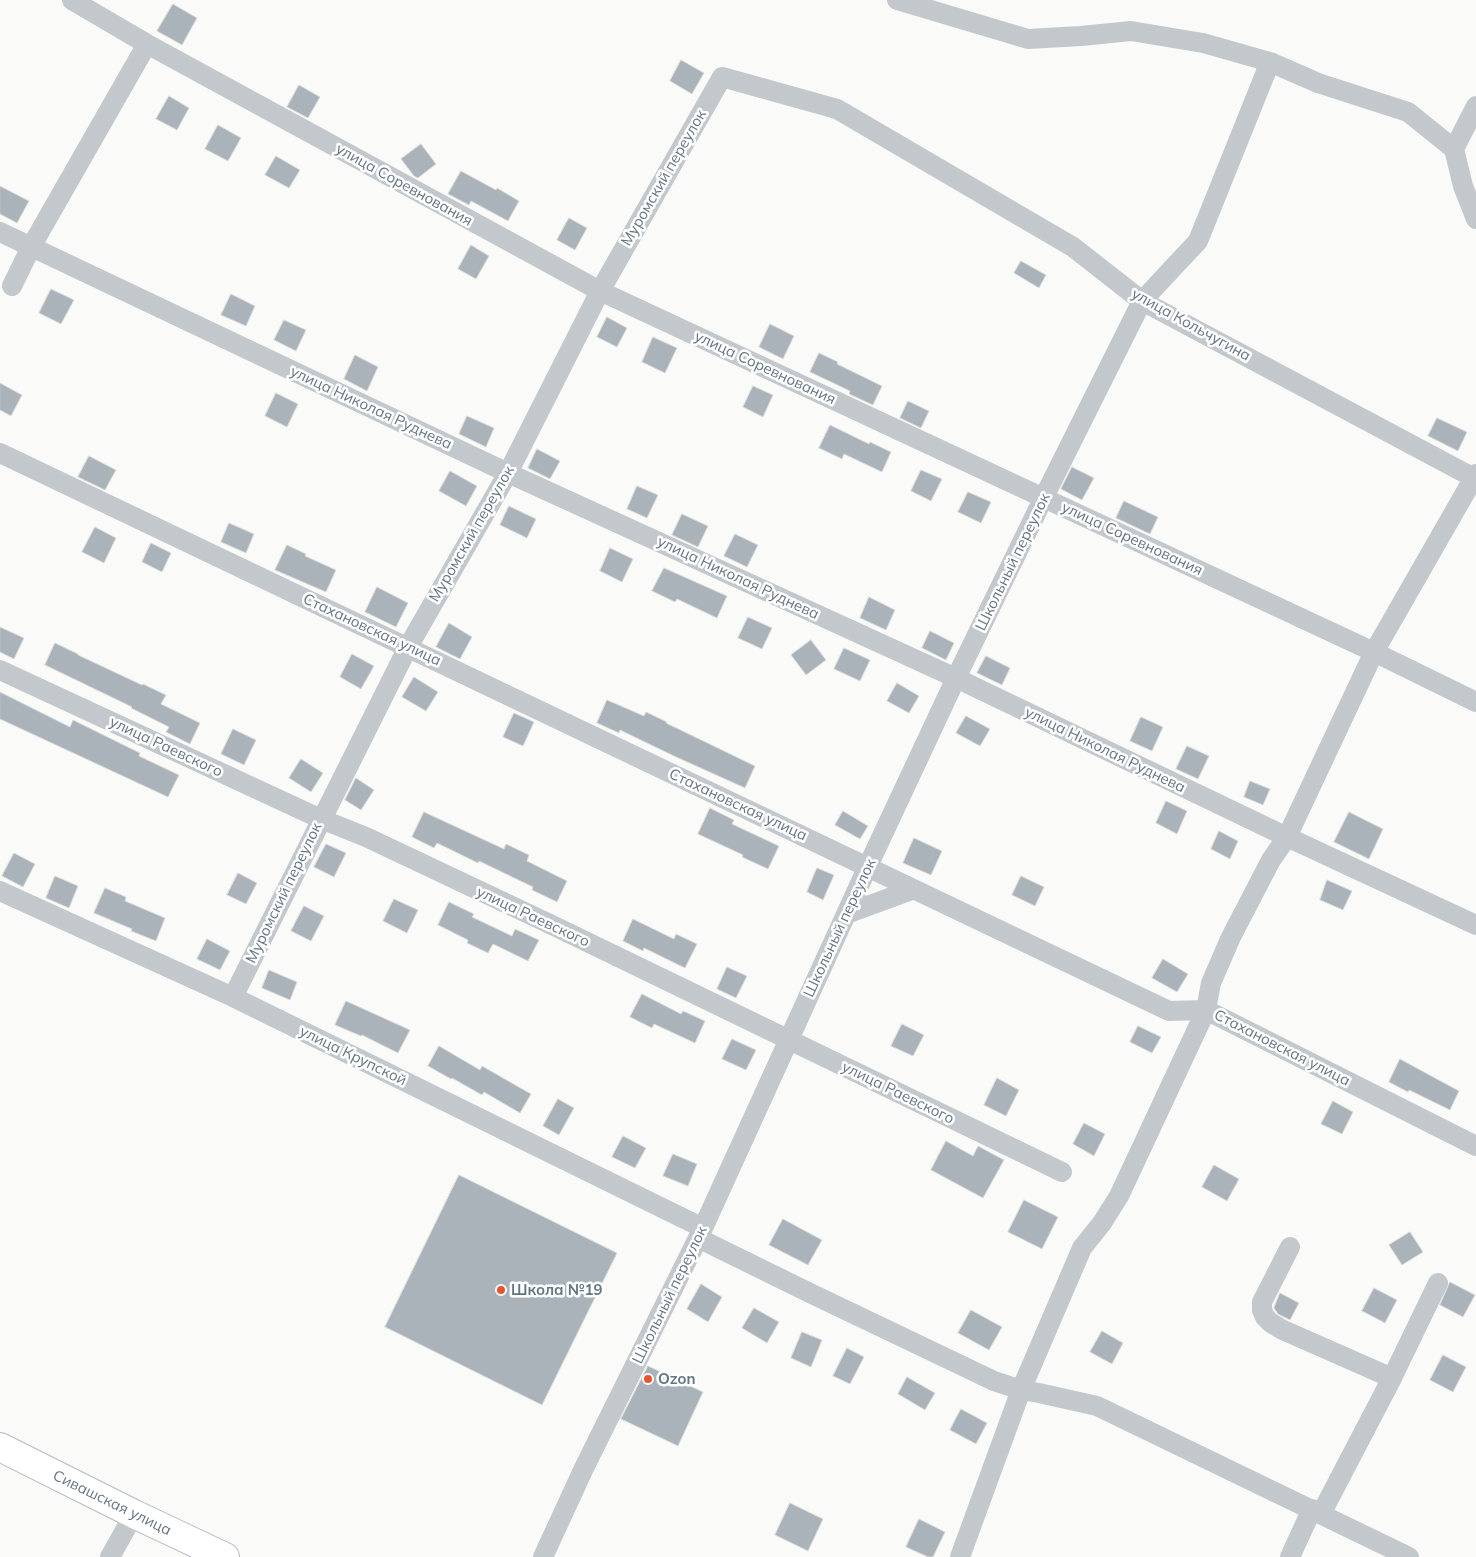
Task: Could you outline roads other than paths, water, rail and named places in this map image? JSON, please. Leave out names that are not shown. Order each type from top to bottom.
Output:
[{"type":"street","name":"улица Соревнования","points":[[72,0],[147,44],[600,291],[1044,497],[1476,702]]},
{"type":"street","points":[[897,0],[1028,39],[1131,31],[1203,43],[1270,62],[1318,83],[1408,112],[1454,149],[1463,186],[1476,220]]},
{"type":"street","points":[[12,286],[31,247],[147,44]]},
{"type":"street","name":"Школьный переулок","points":[[543,1557],[584,1468],[701,1233],[868,866],[956,678],[1044,497],[1142,301],[1198,241],[1270,62]]},
{"type":"street","name":"Муромский переулок","points":[[232,997],[408,647],[508,473],[600,291],[722,77]]},
{"type":"street","name":"улица Кольчугина","points":[[722,77],[837,109],[1073,248],[1142,301],[1475,477]]},
{"type":"street","points":[[1454,149],[1476,106]]},
{"type":"street","name":"улица Николая Руднева","points":[[0,232],[508,473],[956,678],[1286,837],[1476,925]]},
{"type":"street","name":"Стахановская улица","points":[[0,453],[1169,1011],[1206,1010],[1476,1146]]},
{"type":"street","points":[[960,1557],[1021,1390],[1082,1248],[1120,1196],[1206,1010],[1211,983],[1231,937],[1271,860],[1286,837],[1374,652],[1475,477]]},
{"type":"street","name":"улица Раевского","points":[[0,670],[321,819],[366,837],[1062,1172]]},
{"type":"street","points":[[846,914],[914,888]]},
{"type":"street","name":"улица Крупской","points":[[0,891],[232,997],[701,1233],[812,1294],[994,1380],[1021,1390],[1097,1406],[1410,1557]]},
{"type":"street","points":[[1290,1247],[1262,1302],[1262,1310],[1265,1317],[1283,1330],[1392,1378]]},
{"type":"street","points":[[1290,1557],[1392,1378],[1438,1283]]},
{"type":"street","name":"Сивашская улица","points":[[0,1447],[225,1557]]},
{"type":"street","points":[[110,1557],[134,1514]]},
{"type":"place","name":"Школа №19","points":[[501,1290]]},
{"type":"place","name":"Ozon","points":[[648,1379]]}]
